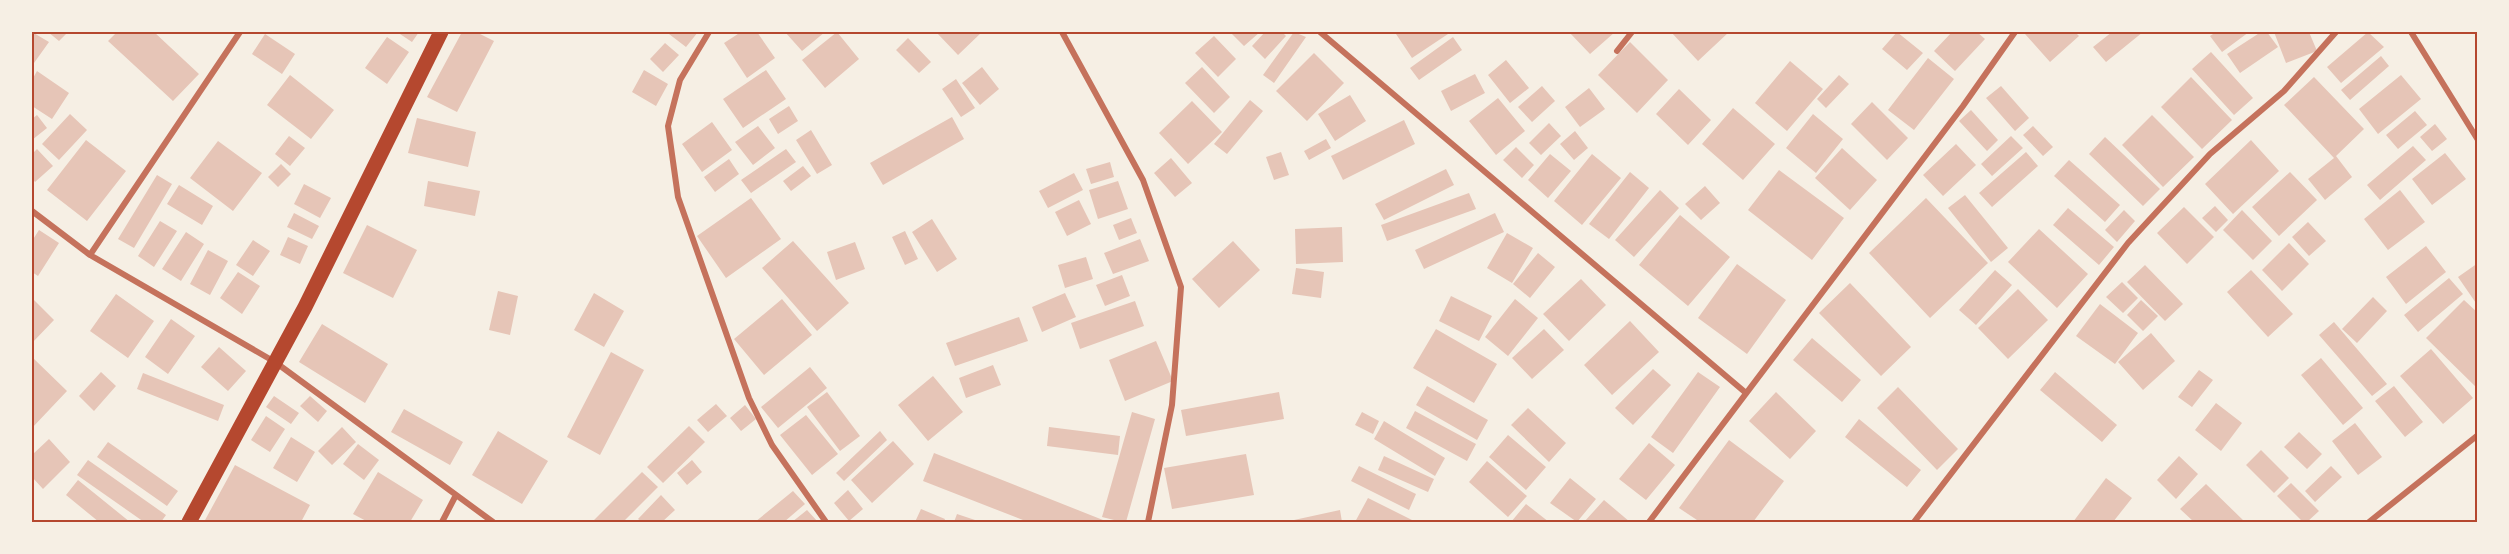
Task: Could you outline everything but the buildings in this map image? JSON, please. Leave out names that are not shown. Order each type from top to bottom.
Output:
[{"type":"main road","points":[[189,522],[305,307],[441,32]]},
{"type":"street","points":[[90,255],[240,32]]},
{"type":"street","points":[[710,32],[680,80],[668,126],[678,196],[748,398],[772,445],[826,522]]},
{"type":"street","points":[[1062,32],[1143,180],[1181,287],[1172,405],[1148,522]]},
{"type":"street","points":[[1320,32],[1746,393]]},
{"type":"street","points":[[1617,51],[1632,32]]},
{"type":"street","points":[[1649,522],[1956,115],[2014,32]]},
{"type":"street","points":[[1914,522],[2128,243],[2210,154],[2284,91],[2336,32]]},
{"type":"street","points":[[2411,32],[2478,140]]},
{"type":"street","points":[[32,211],[90,255],[275,362],[493,522]]},
{"type":"street","points":[[2369,522],[2478,435]]},
{"type":"street","points":[[442,522],[456,495]]}]
